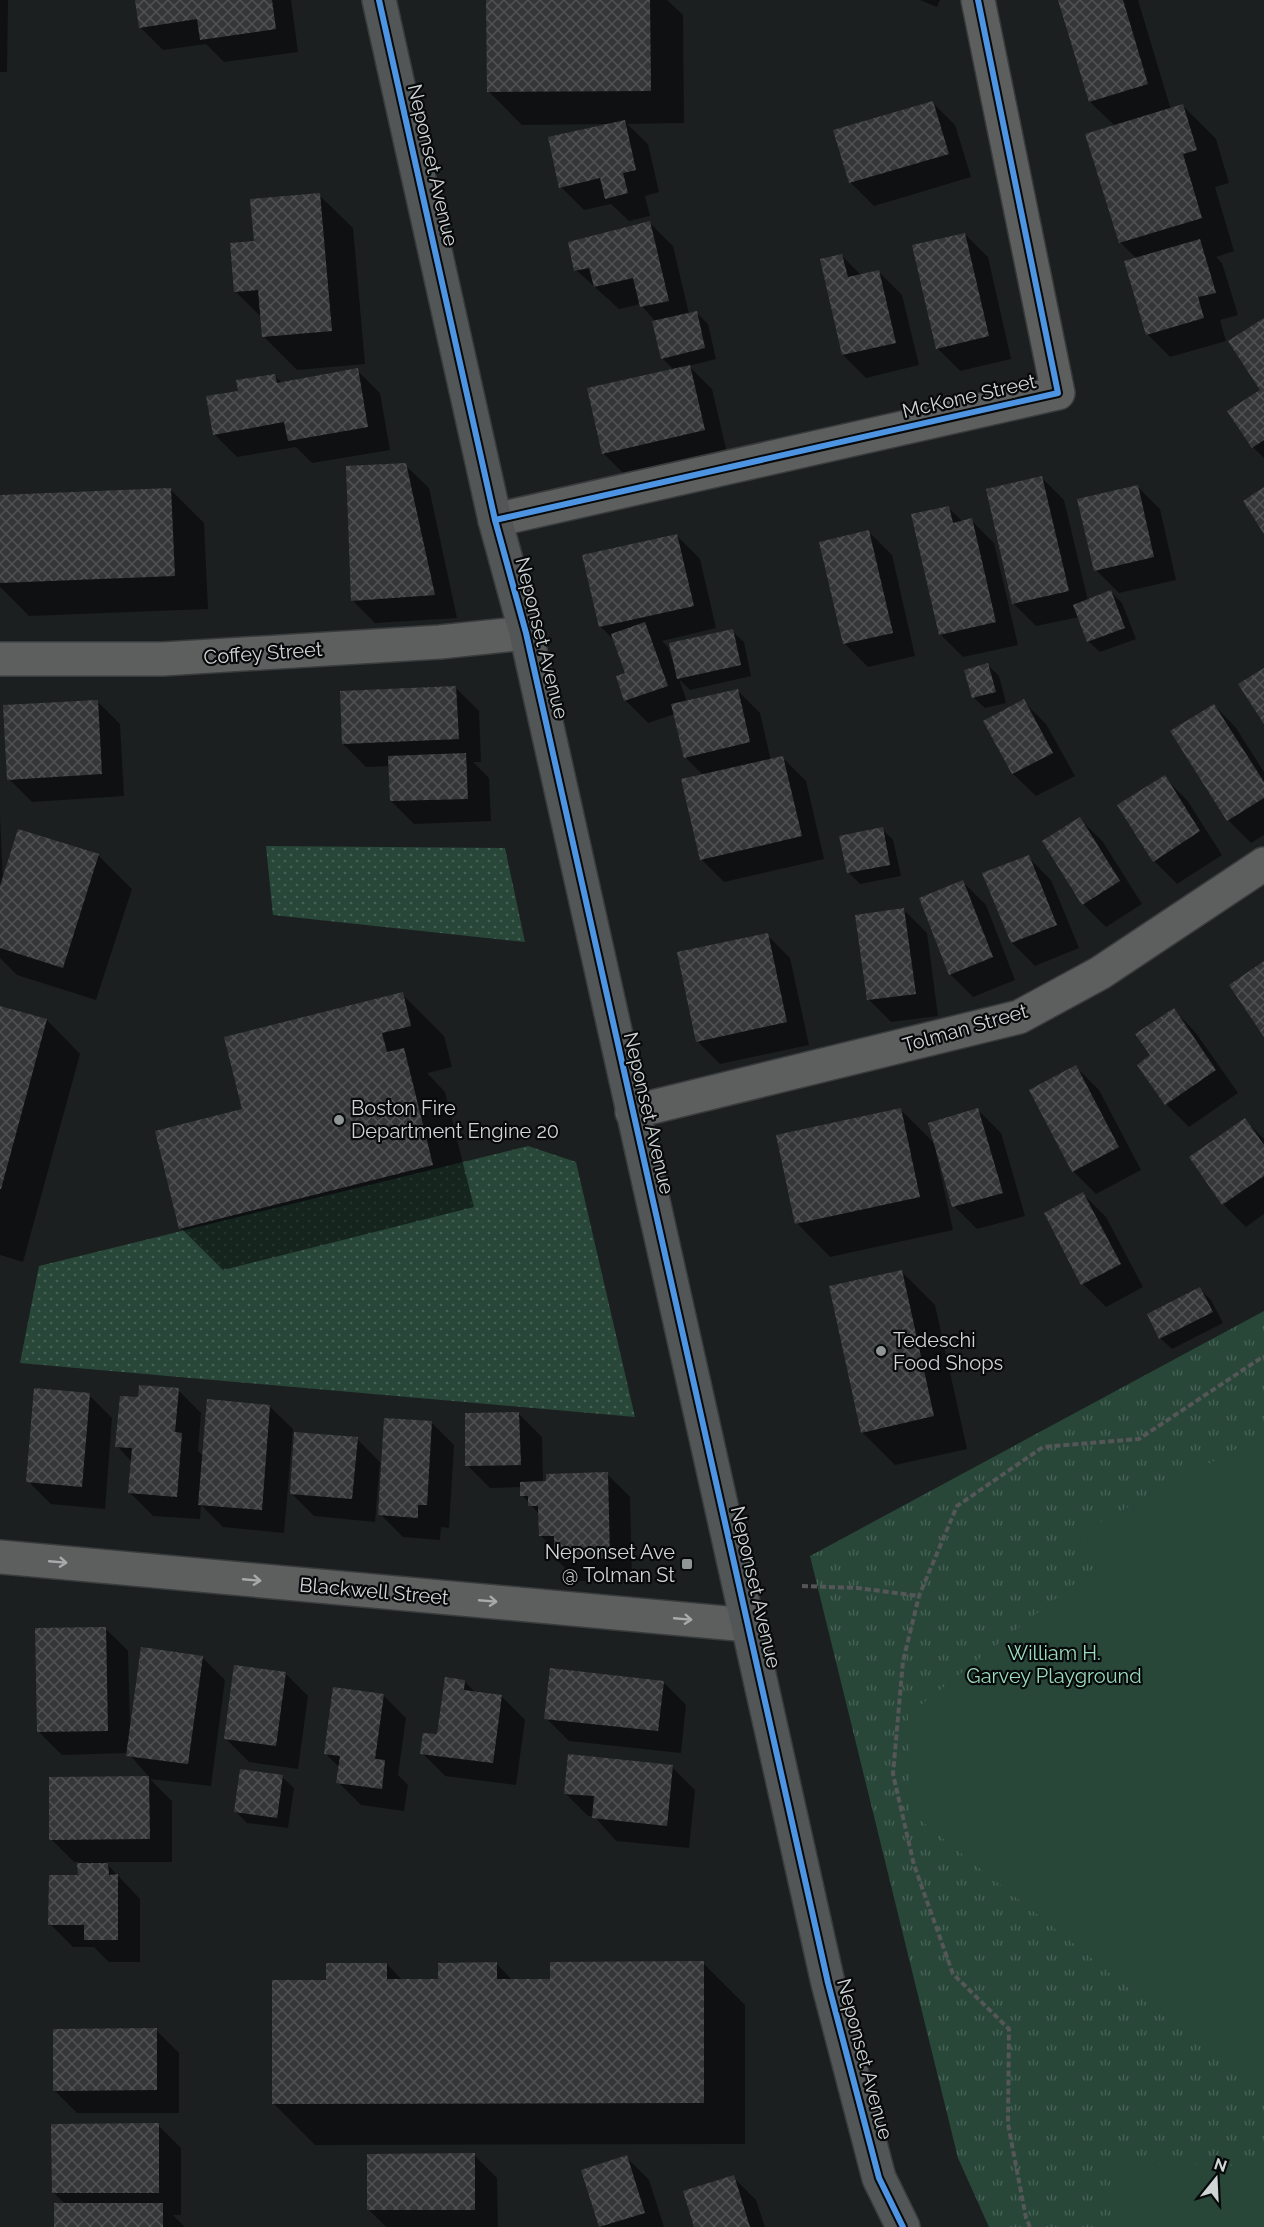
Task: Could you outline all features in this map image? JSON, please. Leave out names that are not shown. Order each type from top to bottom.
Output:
[{"type":"main road","name":"Neponset Avenue","points":[[379,0],[495,520],[526,633],[828,1983],[879,2178],[903,2227]]},
{"type":"street","name":"McKone Street","points":[[495,520],[1058,393],[978,0]]},
{"type":"street","name":"Coffey Street","points":[[0,659],[163,659],[440,642],[526,633]]},
{"type":"street","name":"Tolman Street","points":[[632,1112],[1019,1017],[1100,973],[1264,864]]},
{"type":"street","name":"Blackwell Street","points":[[0,1557],[748,1624]]},
{"type":"path","points":[[1030,2227],[1026,2218],[1008,2124],[1009,2029],[953,1974],[914,1865],[893,1774],[903,1661],[919,1596],[957,1506],[1043,1447],[1139,1439],[1264,1356]]},
{"type":"path","points":[[802,1586],[858,1588],[919,1596]]},
{"type":"green space","points":[[266,846],[505,848],[525,942],[273,915]]},
{"type":"green space","points":[[528,1146],[576,1162],[635,1417],[20,1363],[39,1266]]},
{"type":"green space","name":"William H. Garvey Playground","points":[[1264,1311],[1264,2227],[989,2227],[958,2158],[810,1556]]},
{"type":"green space","points":[[1264,1434],[1264,2097],[910,1812],[908,1715],[1097,1566],[1080,1533]]},
{"type":"green space","points":[[1114,2164],[1264,2166],[1264,2227],[1114,2227]]},
{"type":"building","points":[[135,0],[272,0],[276,29],[200,40],[197,19],[139,28]]},
{"type":"building","points":[[486,0],[650,0],[651,91],[487,92]]},
{"type":"building","points":[[1058,0],[1123,0],[1148,84],[1089,102]]},
{"type":"building","points":[[933,101],[949,154],[849,183],[833,130]]},
{"type":"building","points":[[1183,104],[1197,150],[1183,154],[1202,218],[1119,243],[1085,134]]},
{"type":"building","points":[[625,120],[636,170],[623,173],[628,193],[605,199],[600,178],[559,188],[548,137]]},
{"type":"building","points":[[320,193],[332,331],[262,337],[258,290],[234,292],[230,243],[254,241],[250,199]]},
{"type":"building","points":[[650,221],[669,301],[640,307],[633,278],[594,287],[589,268],[574,271],[568,242]]},
{"type":"building","points":[[965,233],[989,336],[936,349],[912,245]]},
{"type":"building","points":[[1200,239],[1216,293],[1198,297],[1204,318],[1146,335],[1124,261]]},
{"type":"building","points":[[842,254],[848,277],[879,270],[896,343],[842,355],[820,259]]},
{"type":"building","points":[[697,311],[705,348],[661,359],[652,321]]},
{"type":"building","points":[[1264,318],[1264,440],[1252,448],[1227,411],[1260,390],[1228,341]]},
{"type":"building","points":[[690,365],[705,430],[602,454],[587,388]]},
{"type":"building","points":[[358,368],[368,427],[288,441],[284,422],[213,435],[206,396],[238,391],[236,380],[275,374],[277,383]]},
{"type":"building","points":[[406,463],[435,595],[351,601],[346,466]]},
{"type":"building","points":[[1042,476],[1069,591],[1012,604],[986,489]]},
{"type":"building","points":[[1138,485],[1154,557],[1094,571],[1077,499]]},
{"type":"building","points":[[1264,487],[1264,534],[1243,501]]},
{"type":"building","points":[[171,488],[175,576],[0,583],[0,495]]},
{"type":"building","points":[[949,506],[953,523],[972,518],[996,622],[939,635],[911,514]]},
{"type":"building","points":[[869,530],[893,633],[843,644],[819,542]]},
{"type":"building","points":[[677,534],[694,606],[599,627],[582,555]]},
{"type":"building","points":[[1111,590],[1125,628],[1087,642],[1073,605]]},
{"type":"building","points":[[645,622],[668,686],[624,701],[616,676],[625,673],[611,634]]},
{"type":"building","points":[[733,629],[741,665],[677,679],[669,643]]},
{"type":"building","points":[[988,663],[996,692],[972,698],[964,670]]},
{"type":"building","points":[[1264,668],[1264,724],[1238,684]]},
{"type":"building","points":[[456,686],[459,739],[342,744],[340,691]]},
{"type":"building","points":[[738,689],[750,742],[684,758],[671,704]]},
{"type":"building","points":[[1024,699],[1053,753],[1012,774],[983,721]]},
{"type":"building","points":[[98,700],[102,774],[7,780],[3,705]]},
{"type":"building","points":[[1214,704],[1264,782],[1264,798],[1227,821],[1170,731]]},
{"type":"building","points":[[466,753],[468,799],[390,801],[388,756]]},
{"type":"building","points":[[783,756],[802,836],[700,860],[681,779]]},
{"type":"building","points":[[1165,775],[1200,831],[1153,862],[1117,805]]},
{"type":"building","points":[[1080,817],[1120,881],[1082,905],[1042,841]]},
{"type":"building","points":[[883,827],[890,865],[847,873],[839,836]]},
{"type":"building","points":[[18,829],[99,854],[63,968],[0,948],[0,886]]},
{"type":"building","points":[[1029,855],[1057,925],[1011,943],[982,873]]},
{"type":"building","points":[[963,880],[993,957],[949,975],[919,898]]},
{"type":"building","points":[[904,908],[916,994],[867,1000],[855,915]]},
{"type":"building","points":[[768,933],[787,1022],[696,1042],[677,952]]},
{"type":"building","points":[[1264,961],[1264,1037],[1229,985]]},
{"type":"building","name":"Boston Fire Department Engine 20","points":[[403,992],[411,1026],[382,1033],[387,1052],[404,1048],[433,1165],[179,1229],[155,1131],[242,1109],[224,1037]]},
{"type":"building","points":[[0,1006],[47,1019],[1,1189],[0,1189]]},
{"type":"building","points":[[1174,1008],[1216,1070],[1165,1105],[1137,1065],[1150,1055],[1135,1034]]},
{"type":"building","points":[[1076,1065],[1119,1147],[1072,1172],[1029,1090]]},
{"type":"building","points":[[901,1108],[920,1197],[795,1224],[776,1135]]},
{"type":"building","points":[[978,1108],[1003,1193],[952,1207],[928,1123]]},
{"type":"building","points":[[1245,1118],[1264,1145],[1264,1176],[1222,1205],[1189,1157]]},
{"type":"building","points":[[1083,1192],[1121,1264],[1081,1285],[1044,1213]]},
{"type":"building","name":"Tedeschi Food Shops","points":[[902,1270],[934,1416],[861,1433],[829,1286]]},
{"type":"building","points":[[1200,1287],[1213,1312],[1159,1339],[1147,1314]]},
{"type":"building","points":[[139,1385],[179,1388],[175,1432],[182,1433],[177,1497],[128,1493],[132,1448],[115,1447],[120,1396],[138,1397]]},
{"type":"building","points":[[34,1388],[90,1393],[82,1487],[26,1482]]},
{"type":"building","points":[[207,1399],[270,1405],[262,1510],[198,1505]]},
{"type":"building","points":[[519,1412],[521,1465],[465,1466],[465,1413]]},
{"type":"building","points":[[384,1418],[432,1421],[427,1505],[418,1505],[418,1518],[378,1515]]},
{"type":"building","points":[[294,1432],[358,1437],[352,1499],[290,1494]]},
{"type":"building","points":[[608,1472],[610,1558],[554,1559],[554,1536],[539,1536],[538,1506],[528,1506],[528,1496],[520,1496],[520,1482],[546,1481],[546,1474]]},
{"type":"building","points":[[106,1627],[108,1731],[37,1732],[35,1628]]},
{"type":"building","points":[[141,1647],[203,1656],[188,1764],[126,1756]]},
{"type":"building","points":[[234,1665],[286,1672],[276,1746],[224,1739]]},
{"type":"building","points":[[550,1668],[664,1681],[658,1731],[544,1719]]},
{"type":"building","points":[[445,1677],[465,1680],[464,1690],[502,1695],[493,1763],[420,1754],[423,1733],[437,1734]]},
{"type":"building","points":[[333,1687],[384,1694],[375,1759],[385,1760],[382,1789],[336,1783],[340,1756],[324,1754]]},
{"type":"building","points":[[568,1754],[673,1765],[667,1826],[592,1818],[594,1796],[564,1794]]},
{"type":"building","points":[[240,1769],[283,1775],[277,1818],[234,1812]]},
{"type":"building","points":[[149,1776],[150,1839],[49,1840],[49,1777]]},
{"type":"building","points":[[77,1863],[108,1863],[109,1875],[118,1874],[118,1940],[84,1940],[84,1925],[48,1925],[49,1875],[78,1875]]},
{"type":"building","points":[[704,1961],[704,2103],[272,2104],[272,1980],[326,1980],[326,1963],[387,1963],[387,1979],[438,1979],[438,1963],[497,1962],[497,1979],[550,1979],[550,1962]]},
{"type":"building","points":[[157,2028],[157,2090],[53,2091],[53,2029]]},
{"type":"building","points":[[159,2123],[159,2193],[52,2193],[51,2124]]},
{"type":"building","points":[[475,2153],[475,2210],[367,2210],[367,2154]]},
{"type":"building","points":[[627,2155],[645,2213],[599,2227],[581,2170]]},
{"type":"building","points":[[734,2175],[750,2227],[694,2227],[683,2191]]},
{"type":"building","points":[[54,2203],[163,2203],[163,2227],[54,2227]]},
{"type":"cycle path","points":[[379,0],[495,520],[526,633],[828,1983],[879,2178],[903,2227]]},
{"type":"cycle path","points":[[495,520],[1058,393],[978,0]]},
{"type":"place","name":"Boston Fire Department Engine 20","points":[[339,1120]]},
{"type":"place","name":"Tedeschi Food Shops","points":[[881,1351]]},
{"type":"place","name":"Neponset Ave @ Tolman St","points":[[687,1564]]}]
